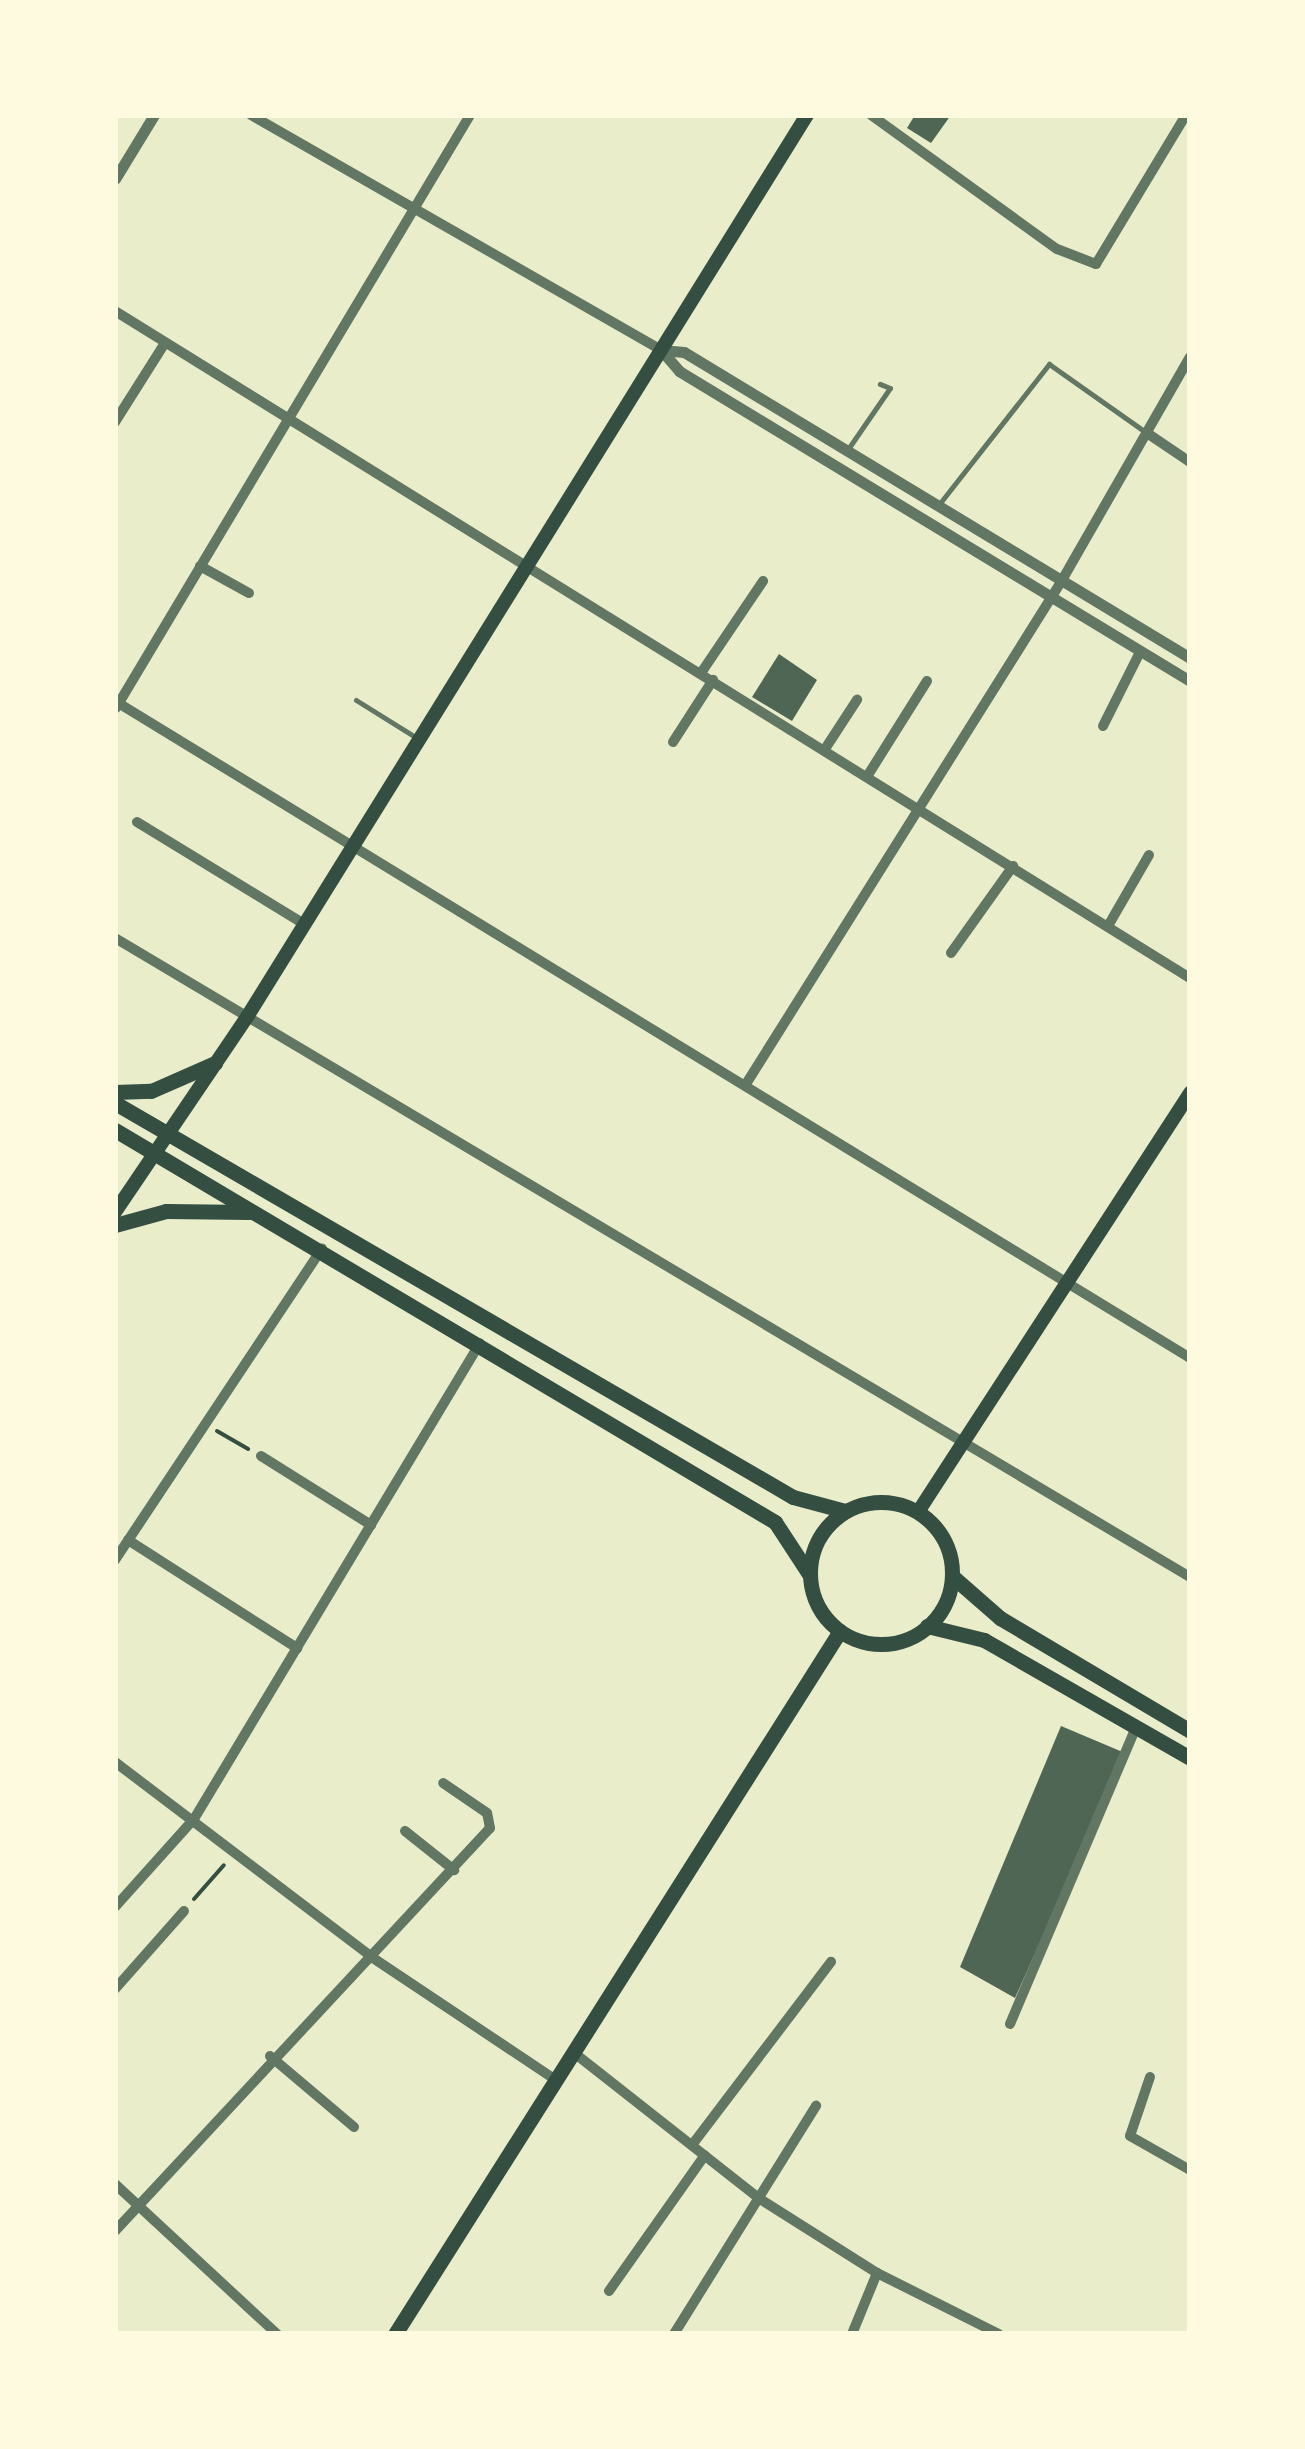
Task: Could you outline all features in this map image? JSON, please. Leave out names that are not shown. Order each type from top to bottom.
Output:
[{"type":"main road","points":[[115,1212],[247,1017],[807,115]]},
{"type":"main road","points":[[115,1092],[168,1086],[216,1064]]},
{"type":"main road","points":[[918,1512],[1190,1093]]},
{"type":"main road","points":[[115,1102],[793,1496],[845,1511],[881,1502],[918,1512],[944,1539],[952,1576],[1000,1618],[1190,1731]]},
{"type":"main road","points":[[115,1130],[155,1156],[323,1247],[775,1522],[809,1574],[824,1616],[840,1631],[884,1644],[928,1626],[984,1640],[1190,1758]]},
{"type":"main road","points":[[115,1225],[200,1208],[266,1216]]},
{"type":"main road","points":[[809,1574],[819,1538],[845,1511]]},
{"type":"main road","points":[[928,1626],[952,1576]]},
{"type":"main road","points":[[394,2334],[840,1631]]},
{"type":"street","points":[[115,178],[154,115]]},
{"type":"street","points":[[251,115],[660,350],[679,371],[1048,599],[1190,681]]},
{"type":"street","points":[[470,115],[116,704],[746,1084],[1190,1358]]},
{"type":"street","points":[[871,115],[1057,250],[1096,264],[1186,115]]},
{"type":"street","points":[[115,311],[1190,978]]},
{"type":"street","points":[[115,422],[164,343]]},
{"type":"street","points":[[660,350],[684,352],[1190,658]]},
{"type":"street","points":[[746,1084],[915,804],[1062,582],[1190,356]]},
{"type":"street","points":[[1146,433],[1190,462]]},
{"type":"street","points":[[200,566],[249,592]]},
{"type":"street","points":[[701,674],[762,582]]},
{"type":"street","points":[[1103,726],[1140,652]]},
{"type":"street","points":[[673,742],[713,680]]},
{"type":"street","points":[[868,775],[927,681]]},
{"type":"street","points":[[825,749],[857,700]]},
{"type":"street","points":[[137,822],[304,924]]},
{"type":"street","points":[[1108,926],[1149,855]]},
{"type":"street","points":[[951,953],[1012,866]]},
{"type":"street","points":[[115,938],[1190,1577]]},
{"type":"street","points":[[115,1560],[323,1247]]},
{"type":"street","points":[[115,1907],[194,1819],[481,1342]]},
{"type":"street","points":[[261,1456],[371,1525]]},
{"type":"street","points":[[128,1540],[297,1648]]},
{"type":"street","points":[[1010,2024],[1136,1727]]},
{"type":"street","points":[[117,1767],[236,1850],[373,1958],[556,2080]]},
{"type":"street","points":[[115,2232],[270,2056],[373,1958],[454,1870],[489,1818],[443,1782]]},
{"type":"street","points":[[405,1831],[454,1870]]},
{"type":"street","points":[[115,1989],[184,1912]]},
{"type":"street","points":[[692,2145],[831,1962]]},
{"type":"street","points":[[573,2052],[760,2198],[877,2273],[999,2334]]},
{"type":"street","points":[[270,2056],[354,2127]]},
{"type":"street","points":[[1150,2076],[1130,2136],[1190,2170]]},
{"type":"street","points":[[674,2334],[816,2106]]},
{"type":"street","points":[[609,2291],[705,2155]]},
{"type":"street","points":[[115,2184],[277,2334]]},
{"type":"street","points":[[852,2334],[877,2273]]},
{"type":"lane","points":[[940,504],[1049,364],[1146,433]]},
{"type":"lane","points":[[848,449],[890,388],[880,384]]},
{"type":"lane","points":[[356,700],[419,739]]},
{"type":"path","points":[[205,1424],[261,1456]]},
{"type":"path","points":[[184,1912],[236,1850]]},
{"type":"building","points":[[915,115],[951,115],[931,143],[907,128]]},
{"type":"building","points":[[779,654],[817,680],[792,721],[752,697]]},
{"type":"building","points":[[1061,1726],[1125,1753],[1015,1998],[960,1967]]}]
